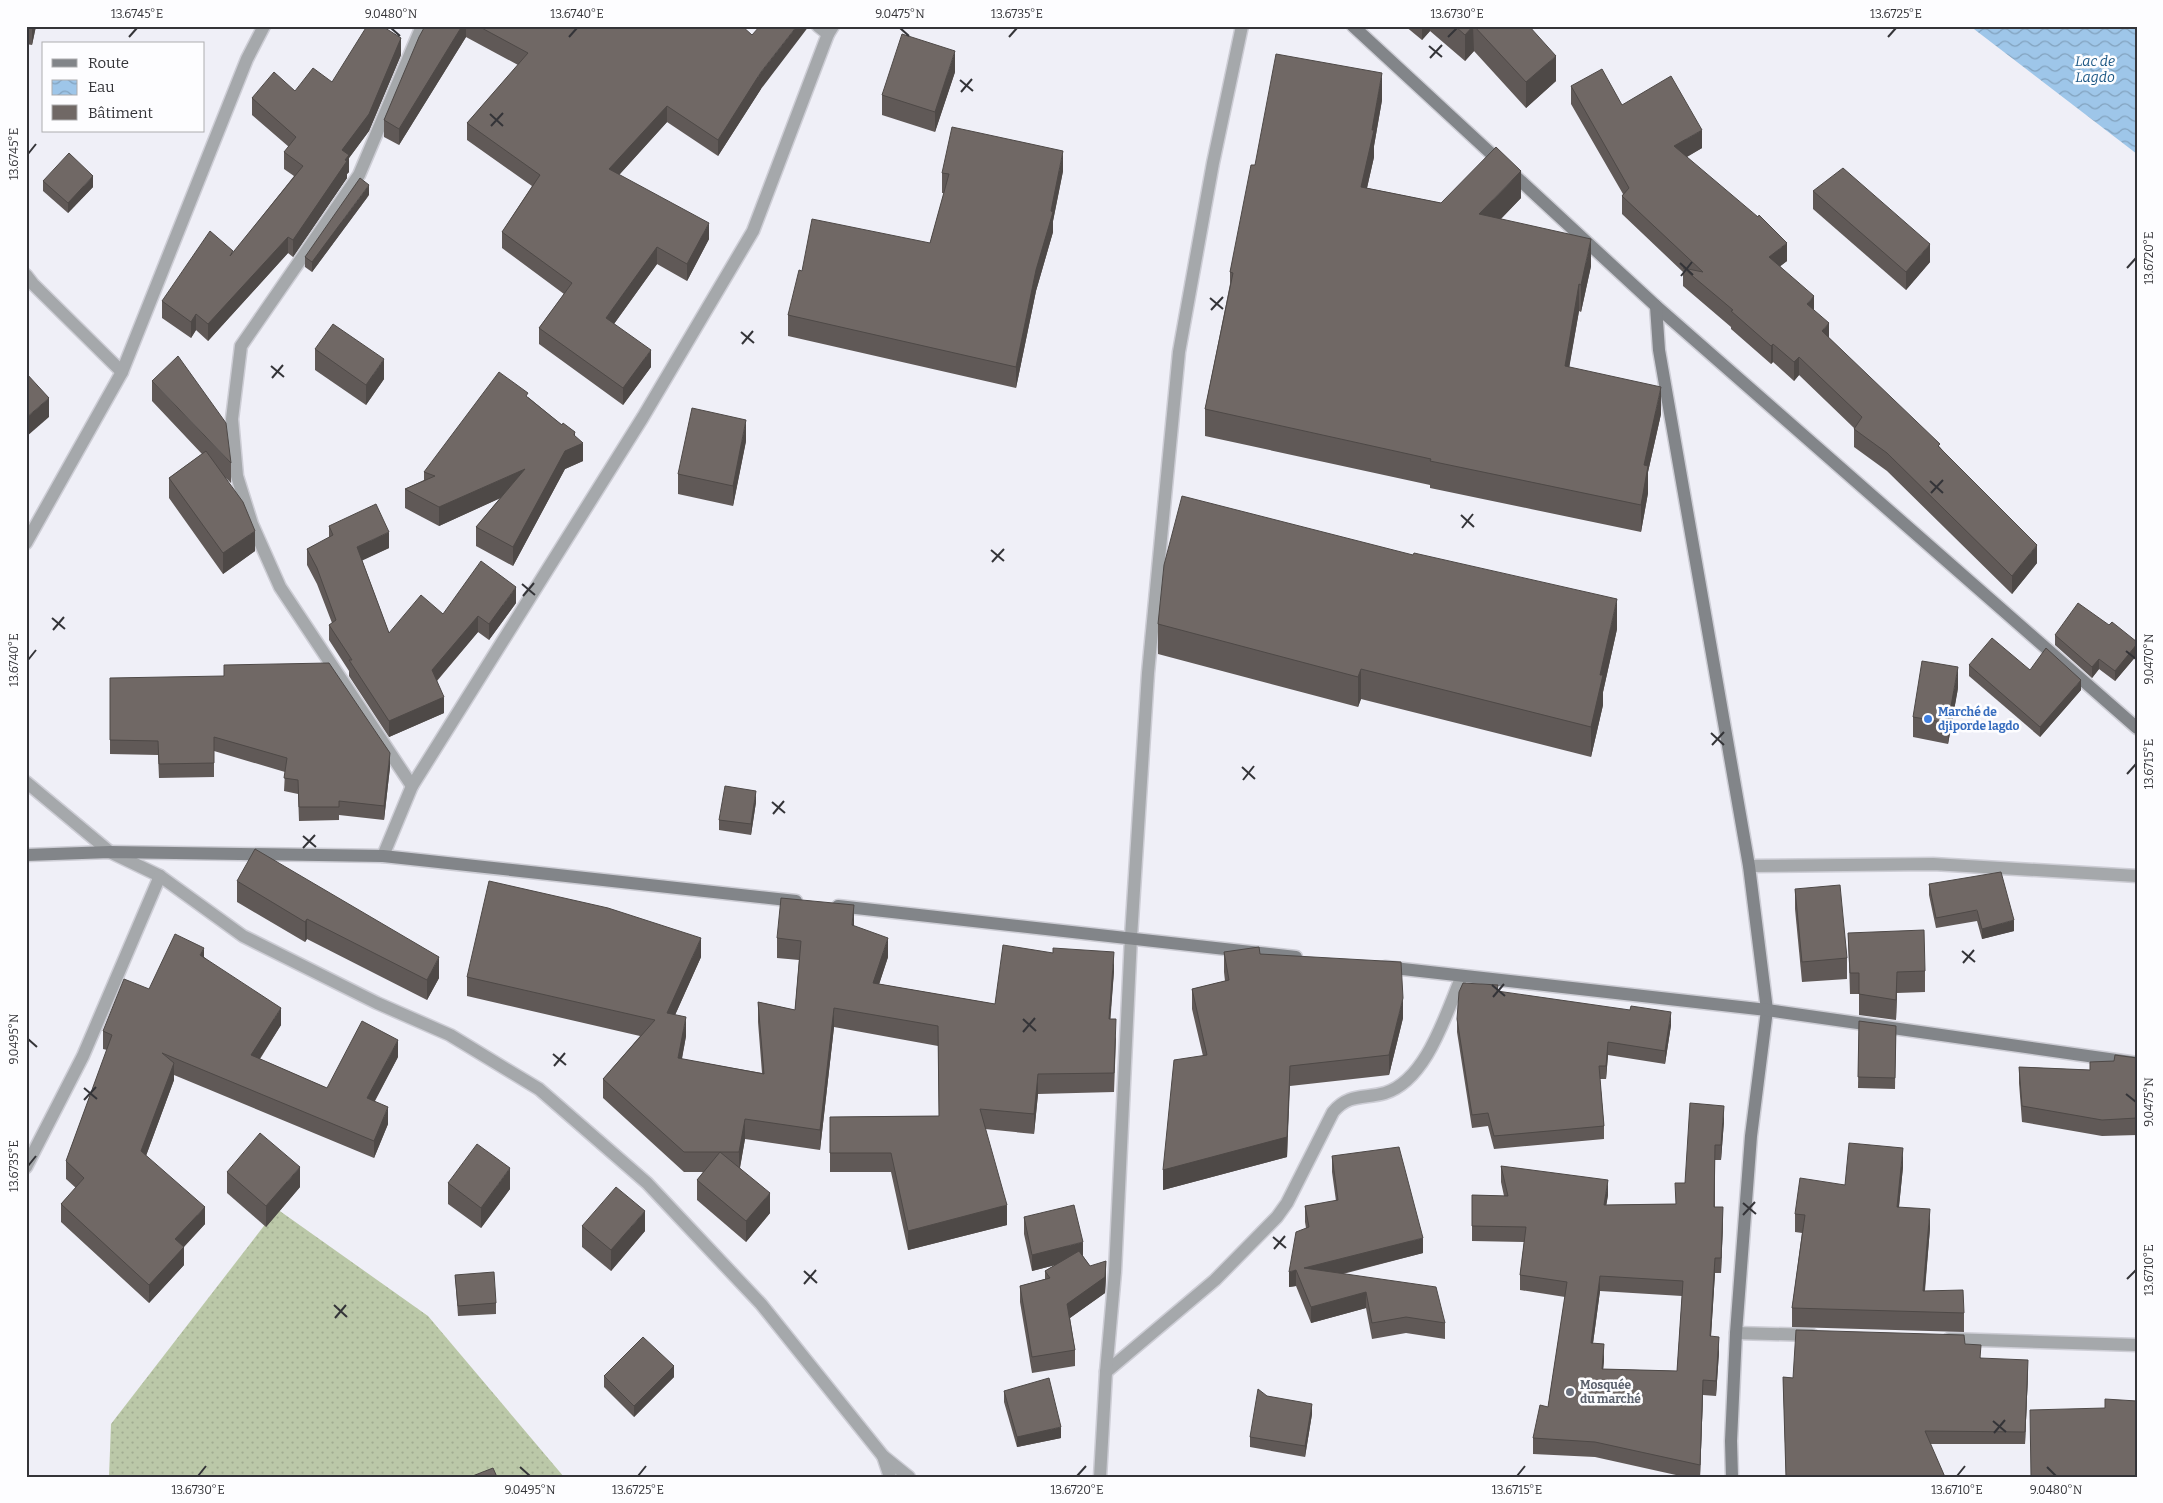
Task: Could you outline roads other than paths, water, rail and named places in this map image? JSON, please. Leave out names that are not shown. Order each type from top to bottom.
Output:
[{"type":"street","points":[[26,543],[122,372],[247,59],[264,26]]},
{"type":"street","points":[[412,786],[280,587],[252,524],[237,476],[232,419],[241,346],[359,175],[422,26]]},
{"type":"street","points":[[1100,1477],[1106,1372],[1115,1272],[1131,937],[1148,673],[1179,352],[1213,163],[1242,26]]},
{"type":"street","points":[[1354,26],[1656,306],[2137,728]]},
{"type":"street","points":[[383,856],[412,786],[643,417],[753,231],[826,29]]},
{"type":"street","points":[[26,275],[122,372]]},
{"type":"street","points":[[1656,306],[1659,350],[1749,866],[1767,1010],[1750,1136],[1736,1333],[1731,1441],[1732,1477]]},
{"type":"street","points":[[26,782],[110,852],[160,876],[243,936],[377,1003],[450,1035],[539,1089],[647,1183],[747,1290],[882,1456],[909,1477]]},
{"type":"street","points":[[26,855],[110,852],[383,856],[805,902]]},
{"type":"street","points":[[1749,866],[1933,864],[2137,876]]},
{"type":"street","points":[[26,1167],[83,1056],[160,876]]},
{"type":"street","points":[[824,904],[1306,958]]},
{"type":"street","points":[[1374,966],[1767,1010],[2137,1063]]},
{"type":"street","points":[[1106,1372],[1215,1280],[1277,1218],[1338,1105],[1345,1100],[1387,1092],[1409,1079],[1424,1063],[1462,976]]},
{"type":"street","points":[[1736,1333],[1824,1335]]},
{"type":"street","points":[[1932,1339],[2137,1345]]},
{"type":"street","points":[[882,1456],[890,1477]]},
{"type":"water","name":"Lac de Lagdo","points":[[1970,26],[2137,26],[2137,154]]},
{"type":"place","name":"Marché de djiporde lagdo","points":[[1928,719]]},
{"type":"place","name":"Mosquée du marché","points":[[1570,1392]]}]
